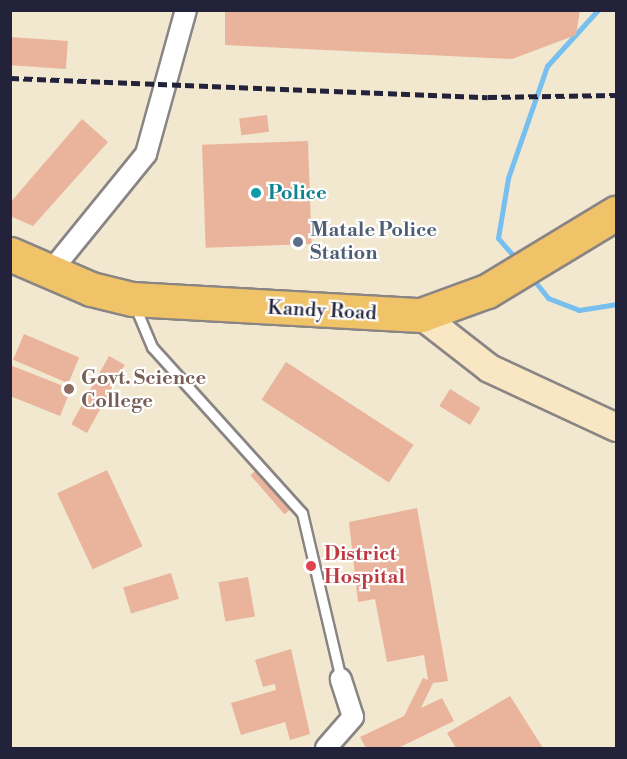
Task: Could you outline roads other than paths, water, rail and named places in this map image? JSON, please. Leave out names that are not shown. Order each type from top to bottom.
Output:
[{"type":"highway","name":"Kandy Road","points":[[10,254],[51,272],[132,299],[421,315],[487,291],[616,213]]},
{"type":"street","points":[[51,272],[146,154],[186,10]]},
{"type":"street","points":[[421,315],[489,368],[616,427]]},
{"type":"street","points":[[326,748],[353,717],[341,679]]},
{"type":"lane","points":[[132,299],[152,347],[302,513],[341,679]]},
{"type":"waterway","points":[[518,261],[498,238],[508,178],[547,66],[598,10]]},
{"type":"waterway","points":[[532,278],[548,298],[579,310],[616,304]]},
{"type":"railway","points":[[10,78],[488,97],[616,95]]},
{"type":"place","name":"Police","points":[[256,193]]},
{"type":"place","name":"Matale Police Station","points":[[298,242]]},
{"type":"place","name":"Govt. Science College","points":[[69,389]]},
{"type":"place","name":"District Hospital","points":[[311,566]]}]
